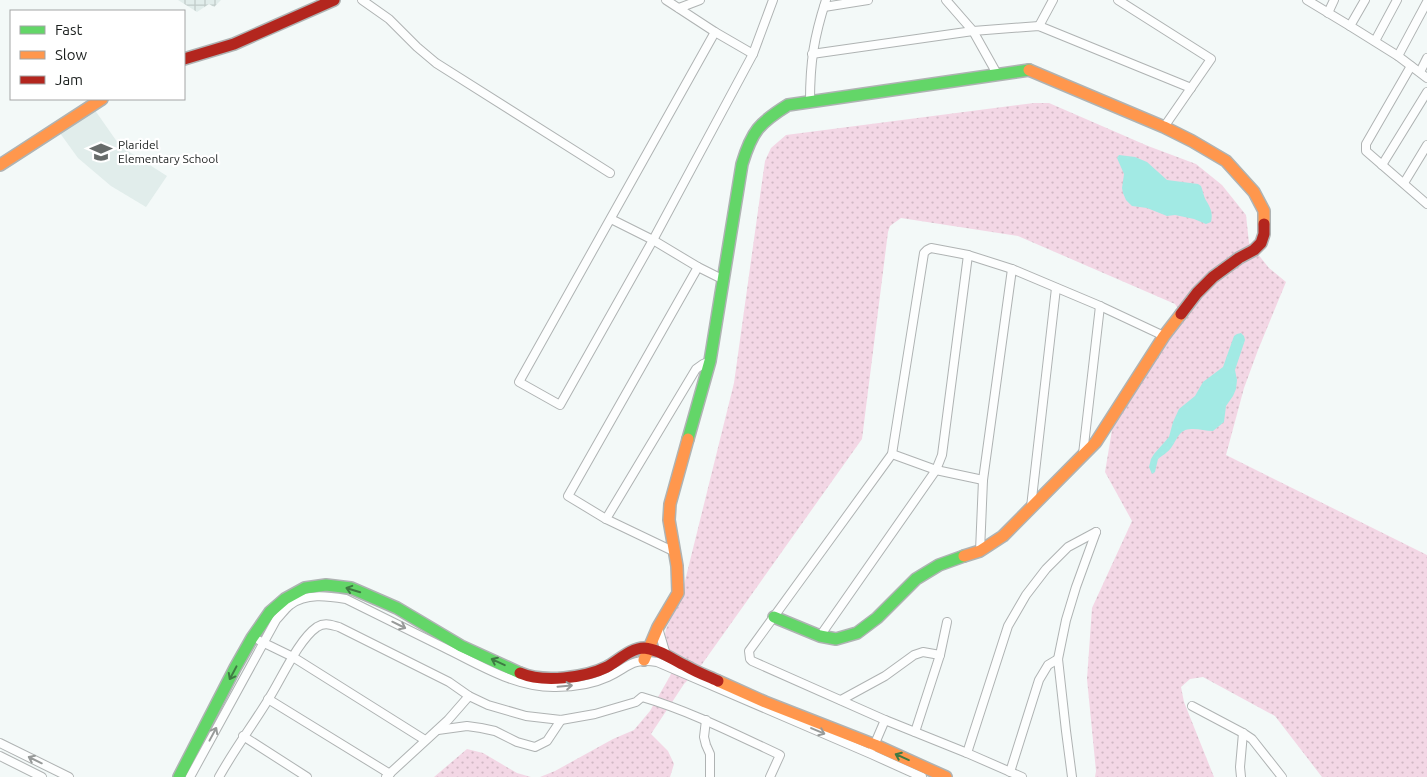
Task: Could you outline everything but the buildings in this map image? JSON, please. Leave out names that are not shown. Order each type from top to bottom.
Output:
[{"type":"street","points":[[185,59],[234,44],[334,0]]},
{"type":"street","points":[[362,0],[389,19],[436,63],[610,173]]},
{"type":"street","points":[[666,0],[754,54]]},
{"type":"street","points":[[678,8],[700,0]]},
{"type":"street","points":[[716,32],[519,382],[560,405],[653,240],[754,54],[773,0]]},
{"type":"street","points":[[810,101],[812,54],[825,3],[868,0]]},
{"type":"street","points":[[946,0],[972,31],[996,72]]},
{"type":"street","points":[[1039,26],[1052,0]]},
{"type":"street","points":[[1118,0],[1211,59],[1164,127]]},
{"type":"street","points":[[1307,0],[1375,41],[1427,78]]},
{"type":"street","points":[[1328,13],[1334,0]]},
{"type":"street","points":[[1350,26],[1365,0]]},
{"type":"street","points":[[1375,41],[1397,0]]},
{"type":"street","points":[[1398,56],[1427,2]]},
{"type":"street","points":[[812,54],[972,31],[1039,26],[1191,88]]},
{"type":"street","points":[[1420,72],[1427,58]]},
{"type":"street","points":[[1411,66],[1366,144],[1366,151],[1426,203]]},
{"type":"street","points":[[646,654],[658,627],[678,593],[677,566],[669,520],[670,504],[710,361],[742,164],[749,142],[758,128],[772,115],[788,106],[810,101],[1028,68],[1164,127],[1226,161],[1254,192],[1264,211],[1264,234],[1261,243],[1254,250],[1239,258],[1213,277],[1197,294],[1164,336],[1096,442],[1031,509],[1003,536],[980,550],[939,565],[916,579],[877,618],[857,633],[836,639],[820,636],[774,617]]},
{"type":"street","points":[[1382,165],[1427,92]]},
{"type":"street","points":[[0,165],[100,100]]},
{"type":"street","points":[[1404,183],[1427,144]]},
{"type":"street","points":[[611,219],[722,279]]},
{"type":"street","points":[[1022,777],[885,720],[752,661],[749,651],[892,454],[924,253],[927,250],[931,248],[968,255],[1012,269],[1100,306],[1164,336]]},
{"type":"street","points":[[820,636],[936,470],[942,455],[968,255]]},
{"type":"street","points":[[674,552],[606,519],[568,496],[698,266]]},
{"type":"street","points":[[980,550],[982,480],[1012,269]]},
{"type":"street","points":[[1031,509],[1056,288]]},
{"type":"street","points":[[1083,454],[1100,306]]},
{"type":"street","points":[[606,519],[696,369],[710,361]]},
{"type":"street","points":[[892,454],[936,470],[982,480]]},
{"type":"street","points":[[967,753],[1012,618],[1046,568],[1068,547],[1096,532],[1066,620],[1058,659],[1072,777]]},
{"type":"street","points":[[190,777],[270,612],[305,588],[326,585],[351,588],[397,608],[461,646],[527,676],[552,679],[582,676],[605,668],[633,651],[642,648],[646,654],[657,662],[946,777]]},
{"type":"street","points":[[915,732],[940,654],[947,622]]},
{"type":"street","points":[[220,777],[243,736],[293,657],[309,635],[318,627],[329,624],[339,627],[449,682],[469,696],[488,705],[526,716],[561,720],[595,714],[636,702],[642,697],[667,704],[780,755],[770,777]]},
{"type":"street","points":[[658,627],[666,655]]},
{"type":"street","points":[[258,640],[293,657],[425,740]]},
{"type":"street","points":[[179,777],[235,668],[258,640]]},
{"type":"street","points":[[841,700],[885,676],[914,655],[923,652],[940,654]]},
{"type":"street","points":[[646,654],[666,655],[687,667],[873,749],[922,777]]},
{"type":"street","points":[[1010,772],[1040,680],[1048,665],[1058,659]]},
{"type":"street","points":[[268,699],[388,775],[438,730],[469,696]]},
{"type":"street","points":[[1192,706],[1252,739],[1282,777]]},
{"type":"street","points":[[438,730],[466,726],[480,728],[495,731],[517,742],[535,747],[548,741],[561,720]]},
{"type":"street","points":[[706,720],[704,737],[710,754],[710,777]]},
{"type":"street","points":[[873,749],[885,720]]},
{"type":"street","points":[[1241,777],[1242,733]]},
{"type":"street","points":[[243,736],[307,777]]},
{"type":"street","points":[[0,743],[70,777]]},
{"type":"street","points":[[0,756],[42,777]]},
{"type":"shaded area","points":[[178,0],[221,0],[214,7],[209,4],[197,12]]},
{"type":"shaded area","points":[[1034,103],[1049,103],[1148,146],[1196,164],[1222,185],[1246,215],[1249,243],[1269,268],[1286,282],[1244,388],[1226,455],[1427,555],[1427,777],[1322,777],[1275,716],[1203,677],[1190,679],[1181,687],[1184,702],[1214,777],[1095,777],[1087,679],[1092,608],[1132,521],[1105,472],[1113,424],[1184,318],[1175,304],[1018,236],[901,218],[890,226],[888,232],[862,439],[700,667],[684,684],[651,734],[668,751],[674,764],[670,777],[540,777],[634,730],[650,711],[678,658],[669,653],[663,644],[666,629],[681,597],[734,383],[765,161],[771,148],[786,135]]},
{"type":"shaded area","name":"Plaridel Elementary School","points":[[92,106],[120,146],[167,176],[146,207],[111,186],[78,158],[57,129]]},
{"type":"shaded area","points":[[467,749],[483,753],[517,773],[531,777],[434,777]]},
{"type":"water","points":[[1119,155],[1135,157],[1147,162],[1167,180],[1201,186],[1210,207],[1211,222],[1206,224],[1194,219],[1175,215],[1167,216],[1147,208],[1132,206],[1126,200],[1123,193],[1124,174],[1117,158]]},
{"type":"water","points":[[1241,333],[1245,340],[1235,370],[1236,389],[1226,406],[1224,422],[1213,431],[1188,429],[1181,432],[1169,450],[1158,459],[1155,472],[1152,474],[1149,467],[1151,459],[1169,437],[1179,409],[1195,396],[1203,382],[1223,367],[1234,336]]},
{"type":"traffic: fast","points":[[688,439],[710,361],[742,164],[749,143],[763,123],[788,105],[1029,70]]},
{"type":"traffic: fast","points":[[774,617],[820,636],[836,639],[857,633],[877,618],[916,579],[939,565],[964,556]]},
{"type":"traffic: fast","points":[[179,777],[252,638],[270,612],[285,599],[305,588],[326,585],[351,588],[397,608],[461,646],[520,673]]},
{"type":"traffic: slow","points":[[1029,70],[1164,127],[1226,161],[1254,192],[1264,211],[1264,224]]},
{"type":"traffic: slow","points":[[0,165],[100,100]]},
{"type":"traffic: slow","points":[[964,556],[980,551],[1003,536],[1096,442],[1164,336],[1181,314]]},
{"type":"traffic: slow","points":[[644,660],[658,627],[678,593],[677,566],[669,520],[670,504],[688,439]]},
{"type":"traffic: slow","points":[[718,681],[765,702],[875,745],[946,777]]},
{"type":"traffic: jam","points":[[185,59],[234,44],[334,0]]},
{"type":"traffic: jam","points":[[1181,314],[1197,293],[1213,277],[1239,258],[1254,250],[1261,243],[1264,234],[1264,224]]},
{"type":"traffic: jam","points":[[520,673],[540,678],[564,678],[587,674],[607,667],[629,652],[644,648],[660,653],[718,681]]},
{"type":"place","name":"Plaridel Elementary School","points":[[101,152]]}]
